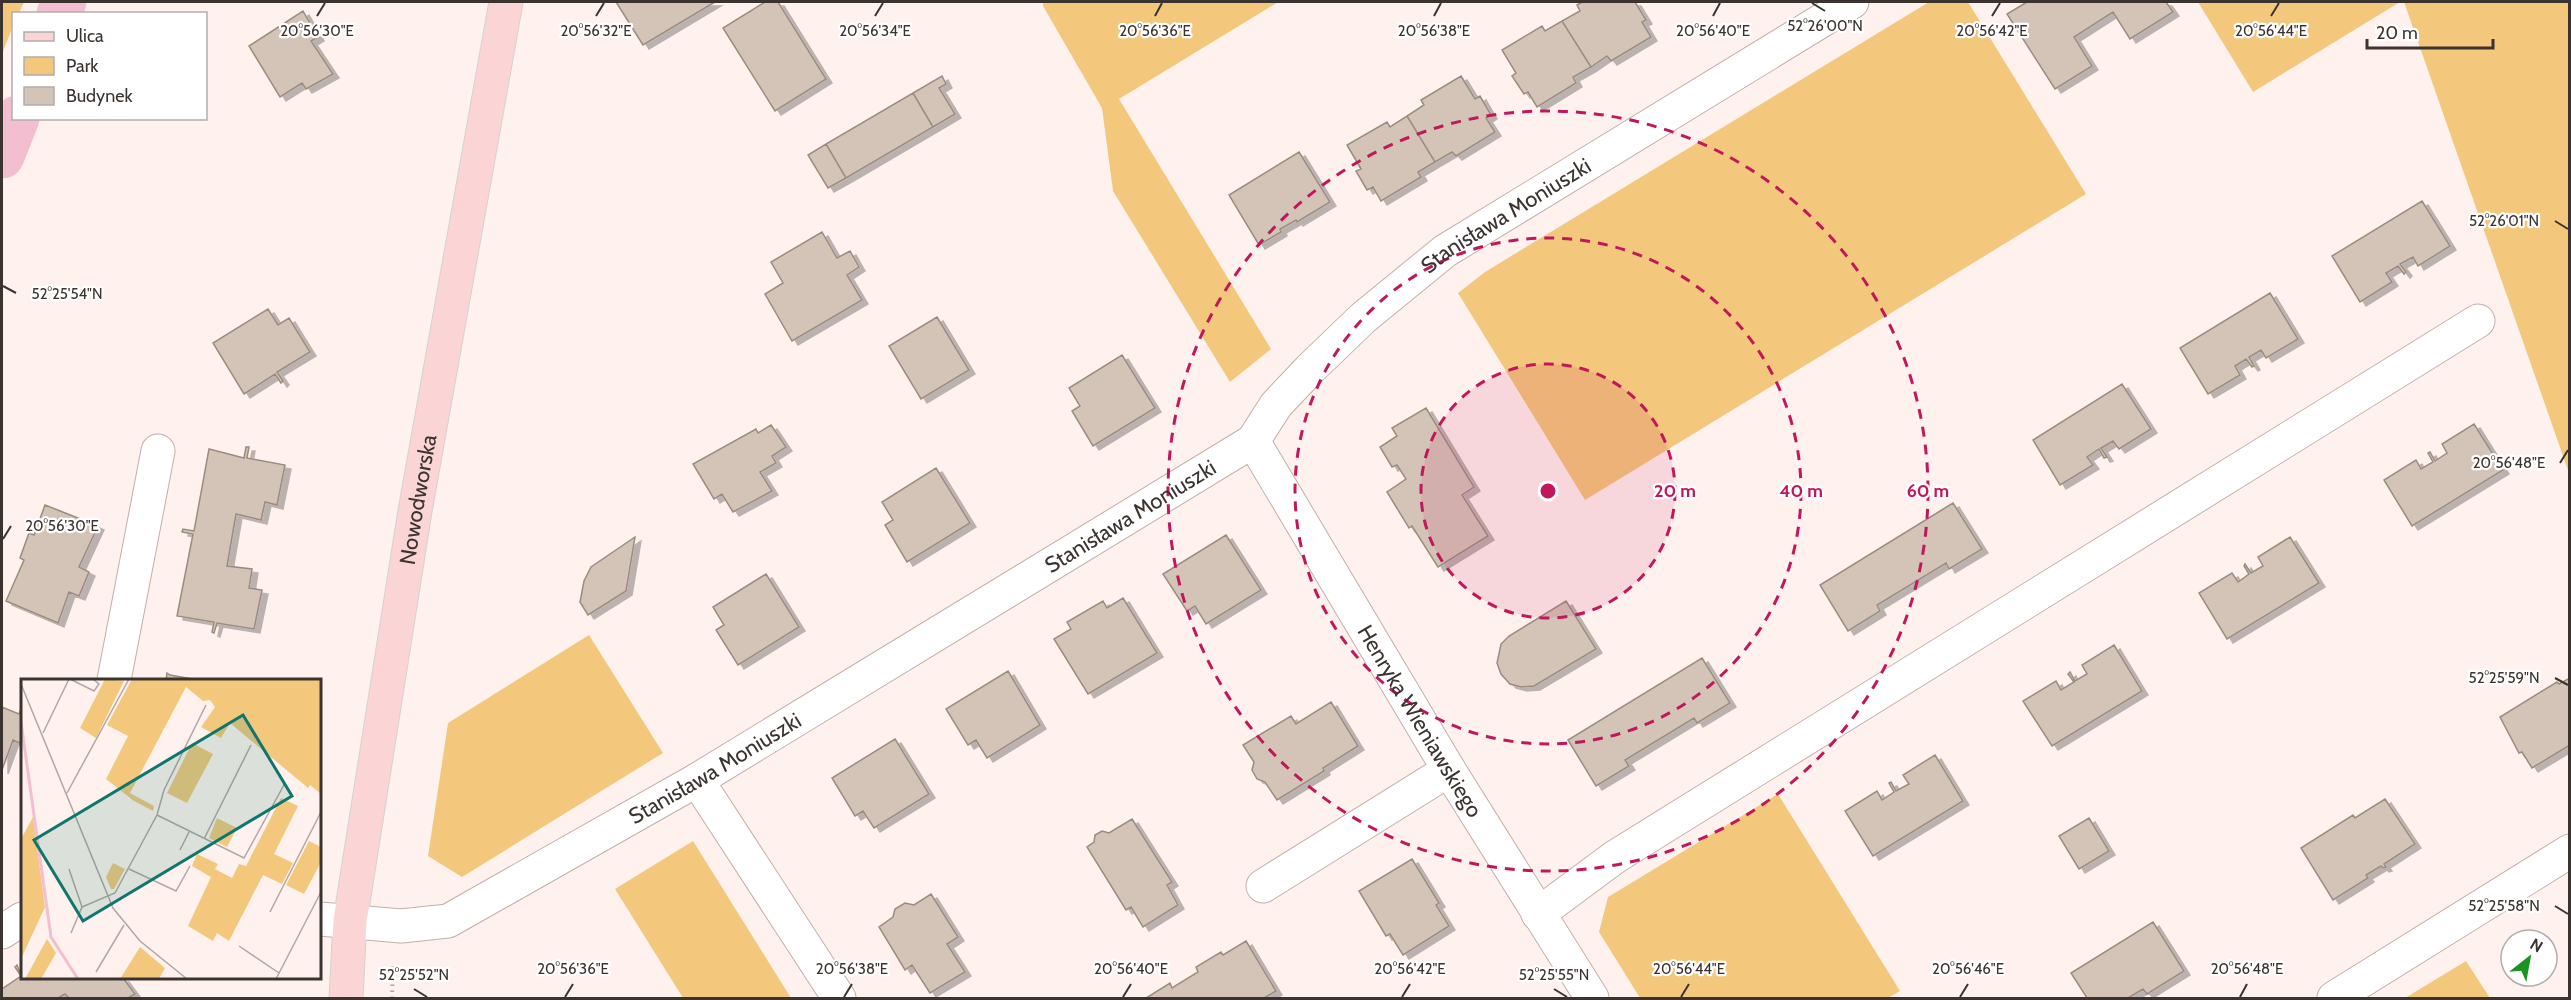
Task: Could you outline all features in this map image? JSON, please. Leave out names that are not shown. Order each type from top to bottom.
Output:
[{"type":"main road","name":"Nowodworska","points":[[346,999],[335,920],[417,499],[506,2]]},
{"type":"street","name":"Stanisława Moniuszki","points":[[335,920],[401,926],[448,921],[697,780],[1253,441],[1276,405],[1310,369],[1363,318],[1445,251],[1852,2]]},
{"type":"street","points":[[1538,914],[1625,851],[2478,321]]},
{"type":"street","name":"Henryka Wieniawskiego","points":[[1253,441],[1449,770],[1592,999]]},
{"type":"street","points":[[114,679],[158,451]]},
{"type":"street","points":[[1263,886],[1449,770]]},
{"type":"street","points":[[697,780],[839,999]]},
{"type":"street","points":[[2334,999],[2570,851]]},
{"type":"street","points":[[2,932],[21,920]]},
{"type":"green space","points":[[2,2],[24,2],[19,12],[12,12],[12,29],[2,54]]},
{"type":"green space","points":[[1043,2],[1278,2],[1119,99],[1271,349],[1230,382],[1113,191],[1102,108],[1043,6]]},
{"type":"green space","points":[[1929,2],[1968,2],[2086,194],[1585,500],[1458,293],[1485,272]]},
{"type":"green space","points":[[2198,2],[2400,2],[2253,92]]},
{"type":"green space","points":[[2404,2],[2569,2],[2569,473]]},
{"type":"green space","points":[[589,635],[663,753],[462,877],[428,856],[448,723]]},
{"type":"green space","points":[[1778,794],[1900,991],[1888,998],[1640,998],[1599,932],[1608,897]]},
{"type":"green space","points":[[693,841],[791,998],[683,998],[615,889]]},
{"type":"green space","points":[[2466,961],[2490,998],[2405,998]]},
{"type":"building","points":[[616,2],[715,2],[643,45]]},
{"type":"building","points":[[765,2],[778,2],[826,79],[775,111],[723,28]]},
{"type":"building","points":[[1582,2],[1635,2],[1646,20],[1642,22],[1651,37],[1611,61],[1607,56],[1591,67],[1562,21],[1580,11],[1577,5]]},
{"type":"building","points":[[2027,2],[2166,2],[2173,12],[2130,39],[2113,12],[2074,37],[2092,66],[2055,89],[2007,14]]},
{"type":"building","points":[[303,11],[318,37],[311,41],[333,74],[306,89],[302,83],[280,97],[249,46]]},
{"type":"building","points":[[1562,21],[1591,67],[1573,77],[1576,83],[1537,107],[1528,92],[1524,94],[1512,76],[1516,73],[1502,50],[1542,26],[1545,31]]},
{"type":"building","points":[[942,76],[946,84],[939,88],[955,114],[933,127],[913,93]]},
{"type":"building","points":[[1461,76],[1475,99],[1480,96],[1491,115],[1486,118],[1495,132],[1456,156],[1452,152],[1435,162],[1407,116],[1424,105],[1421,100]]},
{"type":"building","points":[[913,93],[933,127],[846,178],[826,144]]},
{"type":"building","points":[[1407,116],[1435,162],[1418,172],[1421,177],[1381,201],[1373,187],[1367,190],[1356,171],[1361,169],[1347,145],[1387,122],[1390,127]]},
{"type":"building","points":[[826,144],[846,178],[828,188],[808,155]]},
{"type":"building","points":[[1299,152],[1330,202],[1297,222],[1296,220],[1280,229],[1281,232],[1259,245],[1229,195]]},
{"type":"building","points":[[2422,201],[2450,246],[2418,266],[2413,257],[2400,264],[2406,272],[2404,274],[2398,266],[2386,273],[2392,282],[2360,302],[2332,256]]},
{"type":"building","points":[[822,232],[837,258],[850,251],[859,267],[847,275],[862,300],[792,341],[765,294],[783,283],[771,262]]},
{"type":"building","points":[[2270,293],[2298,339],[2266,358],[2261,350],[2249,357],[2254,366],[2252,367],[2246,359],[2235,366],[2240,375],[2208,394],[2180,348]]},
{"type":"building","points":[[268,309],[278,325],[289,318],[310,352],[277,372],[283,381],[281,383],[275,374],[244,394],[213,343]]},
{"type":"building","points":[[937,317],[969,370],[921,399],[889,346]]},
{"type":"building","points":[[1122,355],[1155,408],[1093,446],[1072,411],[1080,406],[1069,388]]},
{"type":"building","points":[[2122,384],[2151,429],[2119,449],[2113,441],[2101,448],[2107,457],[2104,458],[2099,449],[2087,457],[2093,465],[2060,485],[2033,440]]},
{"type":"building","points":[[1426,408],[1474,487],[1462,495],[1488,536],[1438,567],[1412,526],[1409,528],[1387,492],[1406,479],[1397,465],[1392,467],[1380,447],[1397,436],[1392,428]]},
{"type":"building","points":[[2474,424],[2503,470],[2412,526],[2384,480],[2416,460],[2421,469],[2433,462],[2428,453],[2430,452],[2435,461],[2447,453],[2442,444]]},
{"type":"building","points":[[771,425],[786,447],[772,456],[776,463],[760,472],[772,491],[733,512],[722,494],[714,499],[693,464],[756,429],[758,433]]},
{"type":"building","points":[[246,447],[249,447],[247,458],[285,465],[277,505],[265,502],[261,520],[236,514],[227,566],[252,569],[249,588],[262,590],[254,629],[217,623],[214,633],[212,632],[214,622],[177,616],[193,534],[182,532],[183,529],[194,531],[209,449],[244,458]]},
{"type":"building","points":[[936,468],[970,523],[907,562],[885,525],[893,520],[882,502]]},
{"type":"building","points":[[1953,503],[1982,549],[1949,569],[1946,563],[1877,605],[1880,611],[1848,631],[1820,585]]},
{"type":"building","points":[[45,505],[98,526],[79,567],[89,572],[79,596],[69,592],[58,623],[6,601],[24,560],[20,558],[29,533],[34,535]]},
{"type":"building","points":[[1226,535],[1261,590],[1206,624],[1195,606],[1187,611],[1163,574]]},
{"type":"building","points":[[635,537],[626,591],[588,615],[580,602],[584,581],[591,567]]},
{"type":"building","points":[[2290,537],[2319,583],[2227,639],[2199,593],[2232,573],[2238,582],[2249,574],[2245,564],[2251,573],[2263,566],[2258,557]]},
{"type":"building","points":[[766,574],[799,627],[738,665],[716,630],[724,625],[713,607]]},
{"type":"building","points":[[1123,598],[1157,653],[1088,694],[1054,639],[1071,629],[1067,622],[1103,601],[1107,608]]},
{"type":"building","points":[[1566,601],[1596,649],[1534,686],[1521,687],[1510,684],[1501,674],[1497,663],[1501,644],[1509,636]]},
{"type":"building","points":[[2114,645],[2142,691],[2052,746],[2023,701],[2056,681],[2061,690],[2074,682],[2068,674],[2070,672],[2075,681],[2087,674],[2082,665]]},
{"type":"building","points":[[1702,658],[1730,703],[1697,723],[1694,718],[1625,760],[1629,766],[1596,786],[1568,740]]},
{"type":"building","points":[[1008,671],[1040,725],[987,758],[976,740],[968,745],[946,709]]},
{"type":"building","points":[[167,673],[192,679],[166,679]]},
{"type":"building","points":[[2570,678],[2570,745],[2532,768],[2522,752],[2519,753],[2500,717],[2557,682],[2559,684]]},
{"type":"building","points":[[1331,702],[1358,746],[1323,768],[1324,771],[1277,800],[1265,782],[1257,779],[1252,770],[1254,762],[1243,745],[1291,716],[1296,724]]},
{"type":"building","points":[[2,707],[19,714],[21,709],[21,744],[13,740],[2,770]]},
{"type":"building","points":[[895,739],[929,794],[874,828],[863,811],[855,816],[832,778]]},
{"type":"building","points":[[1935,755],[1963,801],[1873,856],[1845,811],[1877,791],[1882,800],[1894,792],[1889,783],[1891,782],[1896,791],[1909,784],[1903,775]]},
{"type":"building","points":[[2385,799],[2415,844],[2384,864],[2386,867],[2381,866],[2366,875],[2368,878],[2333,900],[2301,848],[2353,815],[2355,818]]},
{"type":"building","points":[[2089,818],[2109,851],[2079,869],[2059,836]]},
{"type":"building","points":[[1132,819],[1172,882],[1167,885],[1178,905],[1143,927],[1131,907],[1126,910],[1087,847],[1094,842],[1095,835],[1102,831],[1109,833]]},
{"type":"building","points":[[1412,859],[1439,903],[1436,905],[1449,926],[1403,955],[1390,934],[1386,936],[1359,891]]},
{"type":"building","points":[[931,894],[958,937],[947,944],[965,972],[930,993],[912,965],[905,970],[879,927],[893,917],[895,909],[905,903],[914,905]]},
{"type":"building","points":[[2153,922],[2184,971],[2147,994],[2143,989],[2128,998],[2087,998],[2071,973]]},
{"type":"building","points":[[1246,941],[1276,991],[1264,998],[1146,998],[1170,983],[1172,988],[1198,972],[1196,967],[1221,952],[1223,955]]},
{"type":"building","points":[[21,976],[21,979],[124,979],[135,994],[128,998],[69,998],[65,994],[58,998],[2,998],[2,989]]},
{"type":"waterway","points":[[60,12],[64,2]]},
{"type":"waterway","points":[[2,156],[16,120]]}]
